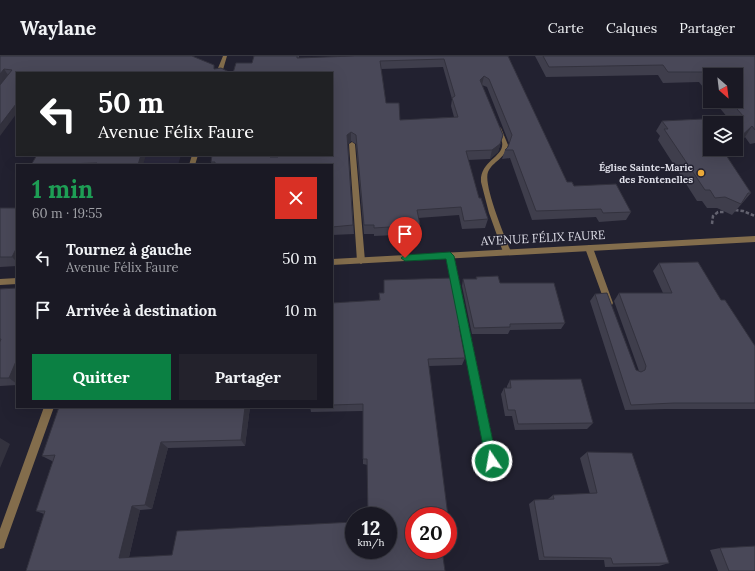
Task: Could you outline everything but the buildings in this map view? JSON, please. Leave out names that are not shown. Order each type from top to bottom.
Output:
[{"type":"street","points":[[219,72],[225,56]]},
{"type":"street","points":[[496,123],[505,144],[502,154],[488,166],[484,174],[486,189],[507,252]]},
{"type":"street","points":[[352,144],[361,261]]},
{"type":"street","name":"AVENUE FÉLIX FAURE","points":[[333,262],[755,239]]},
{"type":"street","points":[[589,248],[612,314]]},
{"type":"street","points":[[450,256],[492,461]]},
{"type":"street","points":[[0,282],[16,280]]},
{"type":"street","points":[[0,544],[49,408]]},
{"type":"path","points":[[735,210],[743,211],[755,216]]},
{"type":"shaded area","points":[[42,156],[181,156],[178,164],[38,164]]},
{"type":"place","name":"Église Sainte-Marie des Fontenelles","points":[[701,173]]},
{"type":"route","points":[[405,258],[450,256],[492,461]]}]
